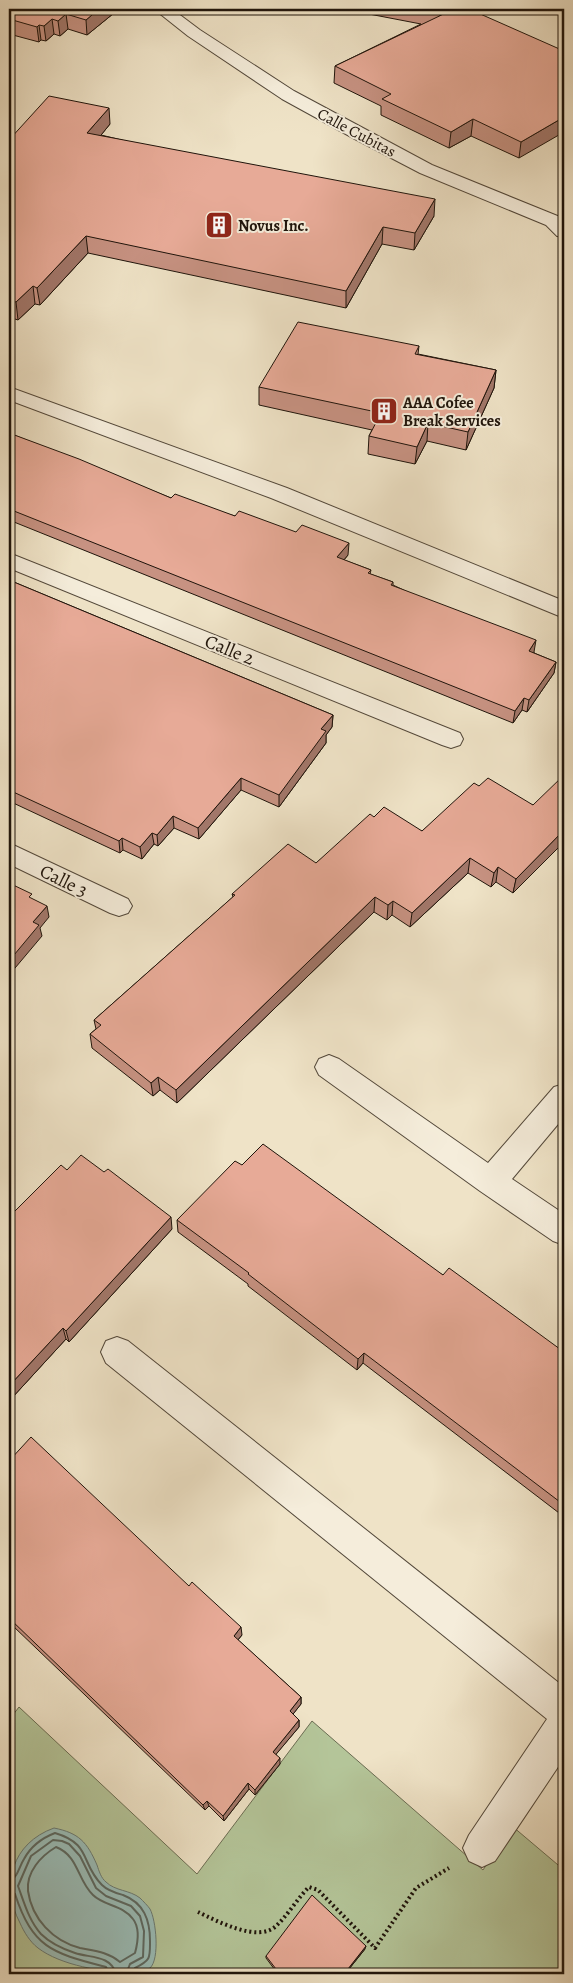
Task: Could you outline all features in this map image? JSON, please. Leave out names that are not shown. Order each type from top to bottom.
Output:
[{"type":"street","name":"Calle Cubitas","points":[[162,9],[194,34],[304,104],[426,169],[553,221],[564,232]]},
{"type":"street","points":[[9,394],[279,493],[564,610]]},
{"type":"street","name":"Calle 2","points":[[9,560],[451,739]]},
{"type":"street","name":"Calle 3","points":[[9,853],[120,906]]},
{"type":"street","points":[[329,1067],[490,1182],[564,1231]]},
{"type":"street","points":[[490,1182],[564,1096]]},
{"type":"street","points":[[117,1352],[564,1710]]},
{"type":"street","points":[[482,1848],[564,1726]]},
{"type":"path","points":[[198,1912],[249,1933],[273,1930],[309,1887],[318,1890],[376,1948],[416,1888],[482,1848]]},
{"type":"green space","points":[[19,1707],[197,1874],[312,1721],[483,1870],[512,1826],[564,1870],[564,1974],[9,1974],[9,1720]]},
{"type":"water","points":[[54,1828],[70,1833],[81,1840],[90,1850],[104,1880],[114,1887],[136,1895],[150,1909],[154,1922],[156,1948],[155,1957],[150,1968],[139,1972],[121,1972],[83,1967],[47,1954],[35,1946],[28,1937],[14,1909],[11,1894],[11,1880],[14,1867],[28,1844]]},
{"type":"building","points":[[9,9],[99,9],[86,20],[66,14],[58,21],[52,19],[44,26],[39,25],[37,27],[9,19]]},
{"type":"building","points":[[419,9],[442,9],[440,13]]},
{"type":"building","points":[[454,9],[469,9],[564,51],[564,117],[521,142],[473,119],[451,132],[382,99],[391,94],[335,66]]},
{"type":"building","name":"Novus Inc.","points":[[49,96],[109,108],[87,133],[435,199],[415,233],[383,227],[346,291],[86,236],[37,288],[33,286],[16,302],[9,300],[9,140]]},
{"type":"building","name":"AAA Cofee Break Services","points":[[298,322],[419,346],[415,354],[496,370],[468,432],[428,423],[417,447],[369,436],[381,413],[259,387]]},
{"type":"building","points":[[9,433],[79,459],[171,498],[175,494],[235,516],[239,511],[296,532],[302,525],[349,543],[337,557],[371,570],[368,573],[393,582],[391,585],[536,640],[529,651],[556,662],[529,700],[524,698],[515,711],[9,509]]},
{"type":"building","points":[[9,580],[333,715],[321,729],[326,731],[279,795],[241,778],[198,828],[173,816],[157,835],[152,833],[140,847],[122,838],[119,841],[9,790]]},
{"type":"building","points":[[564,775],[564,830],[516,879],[498,867],[494,873],[470,858],[412,913],[393,901],[388,905],[375,897],[176,1090],[158,1077],[151,1083],[90,1034],[101,1025],[94,1020],[235,895],[232,894],[288,844],[316,863],[370,814],[374,817],[384,807],[422,831],[474,783],[479,786],[488,778],[533,805]]},
{"type":"building","points":[[9,883],[32,894],[29,897],[47,906],[33,922],[39,925],[9,961]]},
{"type":"building","points":[[263,1144],[443,1275],[449,1268],[564,1352],[564,1505],[364,1353],[358,1359],[249,1273],[177,1220],[235,1161],[242,1165]]},
{"type":"building","points":[[81,1155],[104,1172],[108,1169],[171,1217],[66,1331],[63,1328],[9,1386],[9,1217],[61,1165],[67,1170]]},
{"type":"building","points":[[31,1437],[189,1586],[192,1582],[241,1627],[234,1636],[301,1697],[290,1711],[299,1720],[273,1752],[280,1758],[255,1790],[248,1783],[223,1816],[207,1801],[203,1805],[9,1618],[9,1461]]},
{"type":"building","points":[[312,1895],[366,1946],[344,1974],[271,1974],[276,1969],[266,1956]]},
{"type":"place","name":"Novus Inc.","points":[[219,225]]},
{"type":"place","name":"AAA Cofee Break Services","points":[[384,411]]}]
